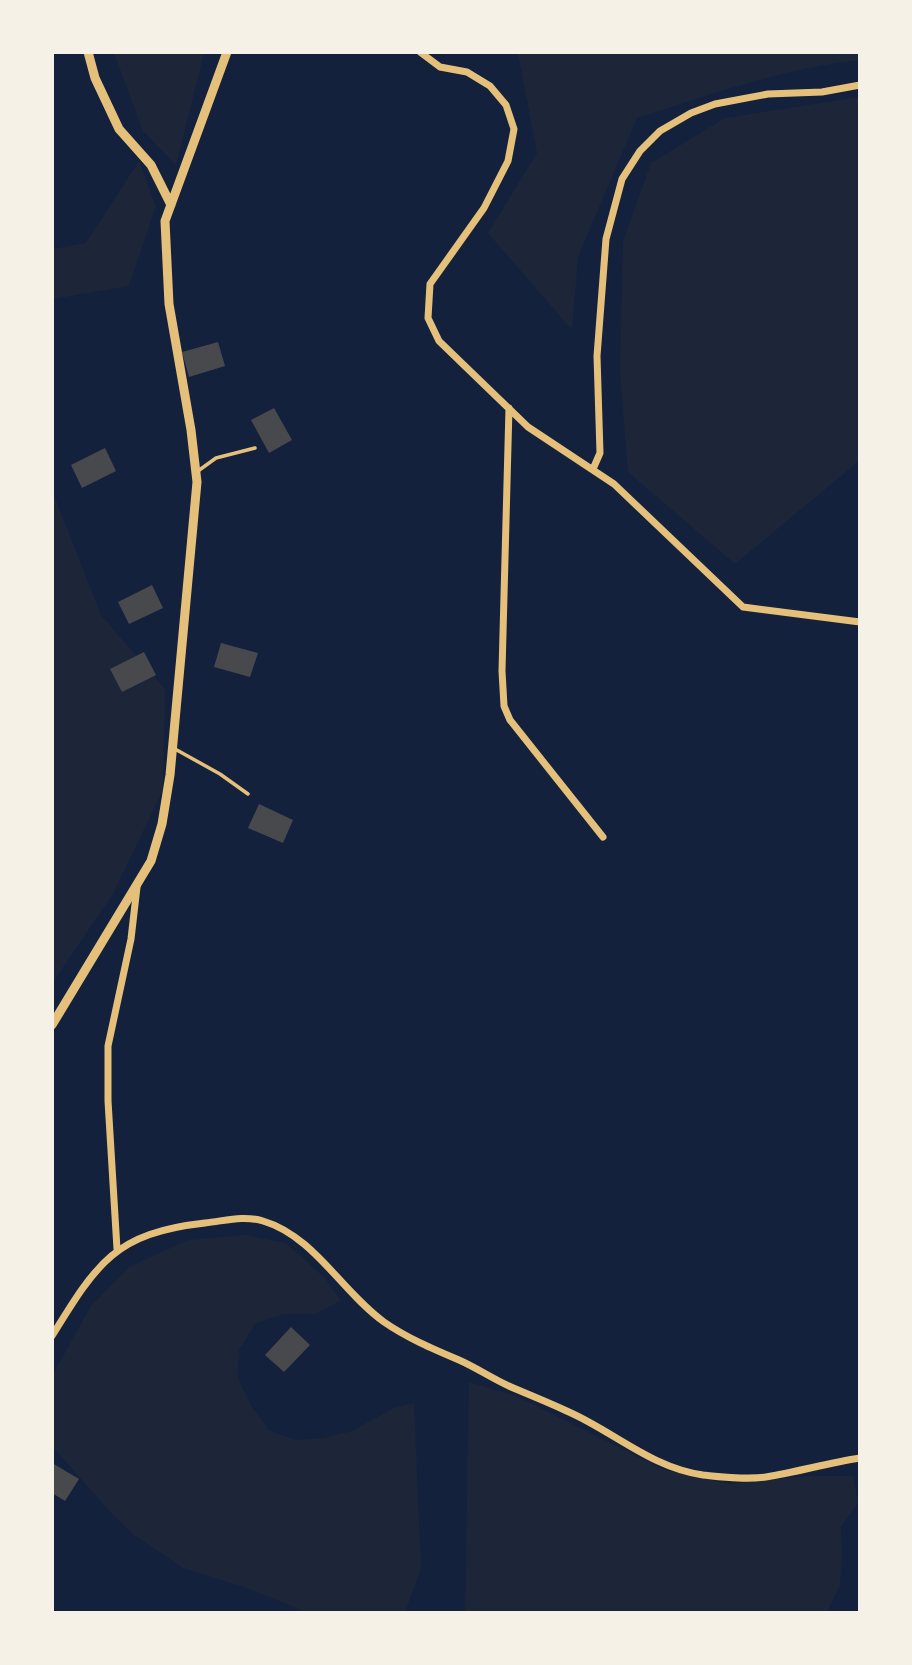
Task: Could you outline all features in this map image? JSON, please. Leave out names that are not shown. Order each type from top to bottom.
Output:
[{"type":"street","points":[[88,52],[95,78],[118,129],[151,164],[171,205]]},
{"type":"street","points":[[52,1025],[151,862],[162,824],[173,748],[196,472],[168,293],[165,221],[227,52]]},
{"type":"street","points":[[420,52],[440,67],[467,72],[490,86],[506,105],[514,129],[508,161],[484,208],[430,284],[428,318],[439,341],[528,427],[614,484],[743,607],[859,622]]},
{"type":"street","points":[[593,469],[600,453],[597,356],[606,239],[622,179],[640,151],[668,126],[715,104],[768,94],[822,92],[859,85]]},
{"type":"street","points":[[509,408],[502,671],[504,706],[510,720],[603,837]]},
{"type":"street","points":[[117,1249],[108,1101],[108,1046],[131,939],[138,883]]},
{"type":"street","points":[[52,1335],[82,1288],[117,1249],[150,1234],[177,1226],[250,1218],[290,1233],[383,1321],[426,1346],[570,1412],[662,1463],[699,1474],[765,1477],[859,1458]]},
{"type":"lane","points":[[196,472],[216,458],[255,448]]},
{"type":"lane","points":[[173,748],[220,774],[248,794]]},
{"type":"shaded area","points":[[859,52],[860,60],[775,76],[637,118],[578,257],[572,330],[488,233],[537,153],[518,53]]},
{"type":"shaded area","points":[[114,53],[204,53],[176,165],[143,131]]},
{"type":"shaded area","points":[[859,97],[859,461],[735,564],[628,472],[620,372],[623,241],[651,163],[725,118]]},
{"type":"shaded area","points":[[139,161],[156,206],[129,286],[53,299],[53,249],[86,243]]},
{"type":"shaded area","points":[[52,490],[101,615],[165,689],[163,790],[113,894],[53,982]]},
{"type":"shaded area","points":[[246,1235],[286,1243],[325,1278],[341,1301],[314,1314],[283,1314],[255,1324],[239,1350],[238,1379],[252,1407],[269,1430],[295,1440],[324,1438],[352,1431],[394,1408],[414,1403],[421,1569],[405,1612],[307,1612],[247,1588],[183,1568],[134,1535],[53,1447],[53,1374],[91,1306],[129,1267],[188,1240]]},
{"type":"shaded area","points":[[469,1382],[516,1396],[665,1470],[730,1484],[808,1476],[854,1476],[858,1503],[841,1527],[840,1585],[827,1612],[465,1612]]},
{"type":"building","points":[[218,342],[225,366],[189,377],[182,352]]},
{"type":"building","points":[[274,408],[292,440],[269,453],[251,420]]},
{"type":"building","points":[[105,448],[116,471],[82,488],[71,465]]},
{"type":"building","points":[[152,585],[163,608],[129,624],[118,602]]},
{"type":"building","points":[[221,643],[258,653],[250,677],[214,667]]},
{"type":"building","points":[[144,652],[156,675],[122,692],[110,669]]},
{"type":"building","points":[[259,804],[293,820],[283,843],[248,828]]},
{"type":"building","points":[[291,1327],[310,1345],[284,1372],[265,1355]]},
{"type":"building","points":[[52,1463],[79,1479],[65,1501],[52,1493]]}]
